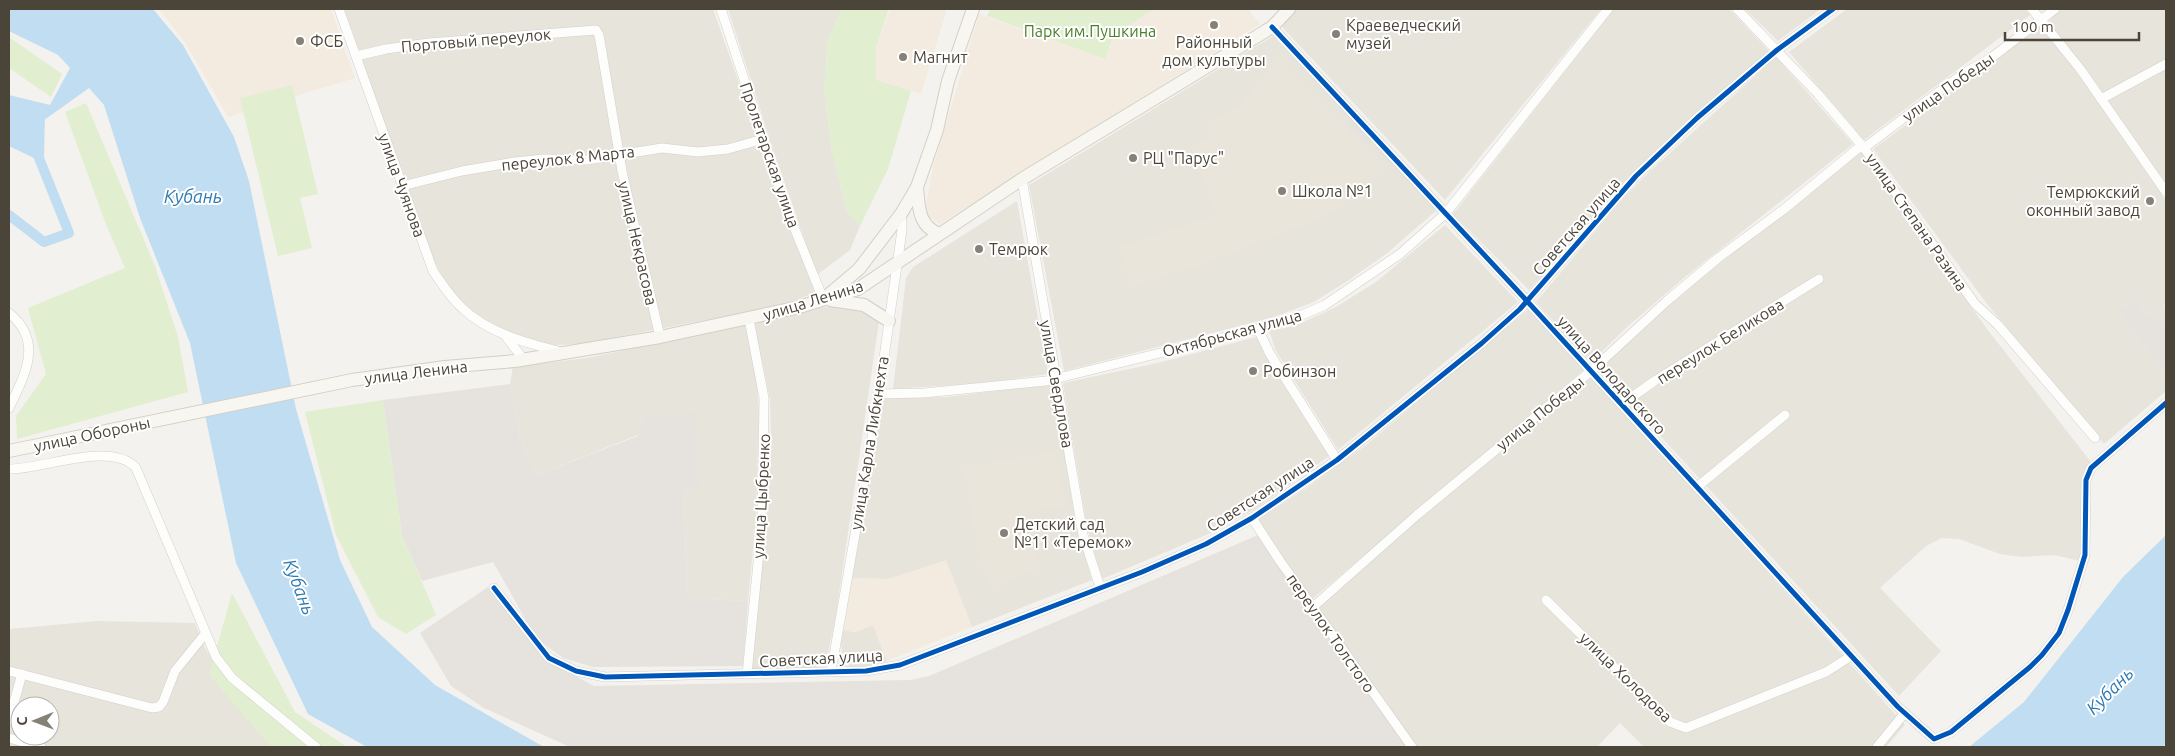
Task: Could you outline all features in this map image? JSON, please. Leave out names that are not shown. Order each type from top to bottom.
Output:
[{"type":"main road","points":[[823,299],[859,270],[900,214],[917,187],[937,130],[954,62],[973,9]]},
{"type":"main road","name":"улица Ленина","points":[[176,417],[321,386],[445,367],[566,354],[660,337],[799,307],[858,289],[1022,179],[1272,27],[1289,9]]},
{"type":"main road","points":[[917,187],[919,212],[923,223],[929,230],[939,234]]},
{"type":"main road","points":[[823,299],[864,305],[888,321]]},
{"type":"main road","name":"улица Обороны","points":[[9,451],[176,417]]},
{"type":"street","name":"улица Чуянова","points":[[339,9],[433,271],[448,293],[462,308],[481,322],[503,334],[526,343],[566,354]]},
{"type":"street","name":"Пролетарская улица","points":[[721,9],[786,207],[823,299]]},
{"type":"street","name":"Октябрьская улица","points":[[878,394],[924,393],[1056,378],[1258,329],[1295,318],[1325,305],[1400,254],[1446,213],[1608,9]]},
{"type":"street","name":"улица Степана Разина","points":[[1737,9],[1777,50],[1863,146],[1975,304],[1998,325],[2095,438]]},
{"type":"street","name":"Советская улица","points":[[494,588],[549,658],[576,671],[605,677],[866,672],[900,665],[1142,572],[1206,544],[1252,518],[1337,460],[1482,343],[1528,302],[1636,176],[1697,118],[1777,50],[1833,9]]},
{"type":"street","points":[[2032,9],[2162,177],[2166,192]]},
{"type":"street","name":"улица Победы","points":[[1313,607],[1416,515],[1591,371],[1668,300],[1711,264],[1863,146],[1964,73],[1991,58],[2054,9]]},
{"type":"street","name":"улица Володарского","points":[[1272,27],[1622,404],[1904,714],[1934,739],[1951,732],[2030,666],[2042,655],[2059,633],[2085,555],[2086,480],[2091,468],[2166,403]]},
{"type":"street","name":"Портовый переулок","points":[[356,56],[386,49],[429,43],[596,30]]},
{"type":"street","name":"улица Некрасова","points":[[596,30],[599,34],[622,171],[660,337]]},
{"type":"street","points":[[2101,99],[2166,64]]},
{"type":"street","name":"переулок 8 Марта","points":[[402,186],[462,171],[515,162],[544,159],[587,160],[662,148],[698,152],[728,149],[763,139]]},
{"type":"street","name":"улица Свердлова","points":[[1022,179],[1083,534],[1100,587]]},
{"type":"street","name":"улица Карла Либкнехта","points":[[831,672],[878,394],[902,230],[900,214]]},
{"type":"street","name":"переулок Беликова","points":[[1622,404],[1656,380],[1819,279]]},
{"type":"street","points":[[9,313],[26,331],[29,344],[28,360],[23,376],[9,408]]},
{"type":"street","name":"улица Цыбренко","points":[[747,674],[762,522],[764,416],[762,375],[749,319]]},
{"type":"street","points":[[1258,329],[1270,354],[1337,460]]},
{"type":"street","name":"улица Чуянова","points":[[503,334],[514,345],[524,360]]},
{"type":"street","points":[[1698,487],[1785,415]]},
{"type":"street","points":[[9,469],[77,458],[120,458],[130,461],[136,468],[216,657],[232,678],[316,747]]},
{"type":"street","name":"переулок Толстого","points":[[1252,518],[1412,747]]},
{"type":"street","name":"улица Холодова","points":[[1546,600],[1670,722],[1686,728],[1826,672],[1851,656]]},
{"type":"street","points":[[9,671],[152,708],[159,707],[163,702],[175,671],[206,634]]},
{"type":"street","points":[[9,720],[22,674]]},
{"type":"street","points":[[1877,747],[1904,714]]},
{"type":"street","points":[[9,738],[41,747]]},
{"type":"shaded area","points":[[159,9],[331,9],[355,78],[228,117],[186,44]]},
{"type":"shaded area","points":[[343,9],[713,9],[783,208],[815,292],[793,302],[753,311],[579,344],[555,345],[536,342],[507,331],[475,314],[446,284],[431,255]]},
{"type":"shaded area","points":[[728,9],[842,9],[828,39],[824,90],[832,151],[847,212],[860,226],[850,250],[817,275],[773,149]]},
{"type":"shaded area","points":[[890,9],[947,9],[921,94],[876,80],[876,48]]},
{"type":"shaded area","points":[[1154,9],[1248,9],[1260,24],[940,224],[924,214],[933,167],[979,14],[1105,59],[1113,36]]},
{"type":"shaded area","points":[[1296,9],[1601,9],[1445,200],[1281,26]]},
{"type":"shaded area","points":[[1614,9],[1729,9],[1769,51],[1624,182],[1529,290],[1453,214]]},
{"type":"shaded area","points":[[1745,9],[1821,9],[1778,41]]},
{"type":"shaded area","points":[[1847,9],[2025,9],[2030,15],[1864,140],[1789,52]]},
{"type":"shaded area","points":[[2062,9],[2166,9],[2166,186],[2093,79],[2049,24],[2051,15]]},
{"type":"shaded area","points":[[2041,26],[2089,88],[2166,201],[2166,304],[2164,306],[2166,327],[2143,311],[2134,299],[2118,310],[2166,377],[2166,391],[2104,444],[1987,304],[1873,149]]},
{"type":"shaded area","points":[[1273,36],[1437,210],[1386,254],[1314,302],[1274,317],[1064,371],[1029,185]]},
{"type":"shaded area","name":"Школа №1","points":[[1279,57],[1382,169],[1329,215],[1194,267],[1132,285],[1119,247],[1217,214],[1191,148],[1210,134],[1209,121],[1239,107]]},
{"type":"shaded area","points":[[1776,57],[1853,144],[1685,277],[1627,327],[1591,362],[1536,302],[1620,202],[1649,172]]},
{"type":"shaded area","points":[[1352,119],[1373,140],[1368,145],[1347,123]]},
{"type":"shaded area","points":[[1861,152],[1987,329],[2091,462],[2080,561],[2054,555],[2021,557],[2000,554],[1959,539],[1942,538],[1926,546],[1880,588],[1941,651],[1899,696],[1598,368],[1674,299]]},
{"type":"shaded area","points":[[1017,201],[1048,374],[985,383],[893,389],[906,278],[913,267]]},
{"type":"shaded area","points":[[1445,225],[1518,302],[1338,450],[1276,351],[1269,331],[1295,326],[1336,307],[1376,282]]},
{"type":"shaded area","points":[[2134,299],[2143,311],[2166,327],[2166,377],[2118,310]]},
{"type":"shaded area","points":[[843,305],[855,307],[876,316],[879,322],[835,621],[828,652],[822,664],[812,669],[752,669],[767,518],[771,440],[770,399],[754,323],[819,308]]},
{"type":"shaded area","points":[[1529,309],[1585,369],[1311,600],[1258,520],[1366,445]]},
{"type":"shaded area","points":[[745,325],[756,378],[759,409],[756,518],[748,601],[687,598],[684,490],[697,489],[638,435],[537,475],[520,438],[510,384],[513,367],[587,358]]},
{"type":"shaded area","points":[[1256,337],[1329,456],[1255,509],[1213,532],[1102,579],[1087,527],[1063,383],[1162,362]]},
{"type":"shaded area","points":[[1591,376],[1905,725],[1886,747],[1644,747],[1620,723],[1597,747],[1409,747],[1311,613],[1443,498]]},
{"type":"shaded area","points":[[510,384],[520,438],[537,475],[638,436],[644,416],[696,414],[698,489],[684,490],[687,598],[748,601],[743,666],[593,667],[563,658],[544,644],[530,627],[493,562],[422,581],[402,536],[383,400]]},
{"type":"shaded area","points":[[1053,384],[1076,526],[1092,580],[972,627],[946,561],[888,579],[852,578],[882,402],[886,398],[947,397]]},
{"type":"shaded area","name":"Детский сад №11 «Теремок»","points":[[1056,451],[1066,505],[1029,513],[1039,569],[991,588],[978,553],[964,467]]},
{"type":"shaded area","points":[[1258,535],[1311,613],[1409,747],[570,747],[484,708],[451,686],[420,633],[488,587],[545,659],[594,686],[910,680],[929,676]]},
{"type":"shaded area","points":[[946,560],[972,627],[887,661],[873,625],[855,632],[843,630],[852,578],[888,579]]},
{"type":"shaded area","points":[[97,621],[195,623],[205,648],[225,679],[305,747],[9,747],[9,629]]},
{"type":"shaded area","points":[[873,625],[887,661],[863,668],[852,667],[845,663],[841,640],[843,630],[855,632]]},
{"type":"green space","points":[[842,9],[887,9],[888,11],[876,48],[876,80],[911,91],[888,169],[860,226],[847,212],[832,151],[824,90],[828,39]]},
{"type":"green space","name":"Парк им.Пушкина","points":[[990,9],[1154,9],[1113,36],[1105,59],[987,16]]},
{"type":"green space","points":[[9,37],[62,74],[51,97],[9,68]]},
{"type":"green space","points":[[292,85],[318,194],[300,198],[312,248],[278,256],[240,98]]},
{"type":"green space","points":[[86,103],[155,266],[178,337],[188,392],[17,439],[16,416],[46,374],[28,308],[125,268],[105,222],[65,112]]},
{"type":"green space","points":[[383,400],[402,536],[436,615],[406,634],[378,617],[336,535],[305,412]]},
{"type":"green space","points":[[232,593],[295,712],[347,747],[271,747],[209,675]]},
{"type":"water","name":"Кубань","points":[[9,9],[153,9],[183,45],[234,137],[249,181],[296,409],[340,560],[372,627],[435,685],[544,747],[367,747],[308,714],[236,563],[190,343],[140,218],[104,105],[89,88],[40,123],[40,161],[9,146],[9,95],[50,105],[70,68],[58,55],[9,31]]},
{"type":"water","name":"Кубань","points":[[2166,535],[2166,744],[2162,747],[1969,747],[2024,702],[2123,577]]},
{"type":"waterway","points":[[9,215],[44,242],[69,233],[39,158],[40,114]]},
{"type":"cycle path","points":[[494,588],[549,658],[576,671],[605,677],[866,671],[900,665],[1142,572],[1206,544],[1252,518],[1337,460],[1482,343],[1520,309],[1636,176],[1697,118],[1777,50],[1833,9]]},
{"type":"cycle path","points":[[1272,27],[1516,289],[1898,707],[1934,739],[1951,732],[2030,667],[2059,633],[2085,555],[2086,480],[2091,468],[2166,403]]},
{"type":"place","name":"Районный дом культуры","points":[[1214,25]]},
{"type":"place","name":"Краеведческий музей","points":[[1336,34]]},
{"type":"place","name":"ФСБ","points":[[300,41]]},
{"type":"place","name":"Магнит","points":[[903,57]]},
{"type":"place","name":"РЦ \"Парус\"","points":[[1133,158]]},
{"type":"place","name":"Школа №1","points":[[1282,191]]},
{"type":"place","name":"Темрюкский оконный завод","points":[[2150,201]]},
{"type":"place","name":"Темрюк","points":[[979,249]]},
{"type":"place","name":"Робинзон","points":[[1253,371]]},
{"type":"place","name":"Детский сад №11 «Теремок»","points":[[1004,533]]}]
